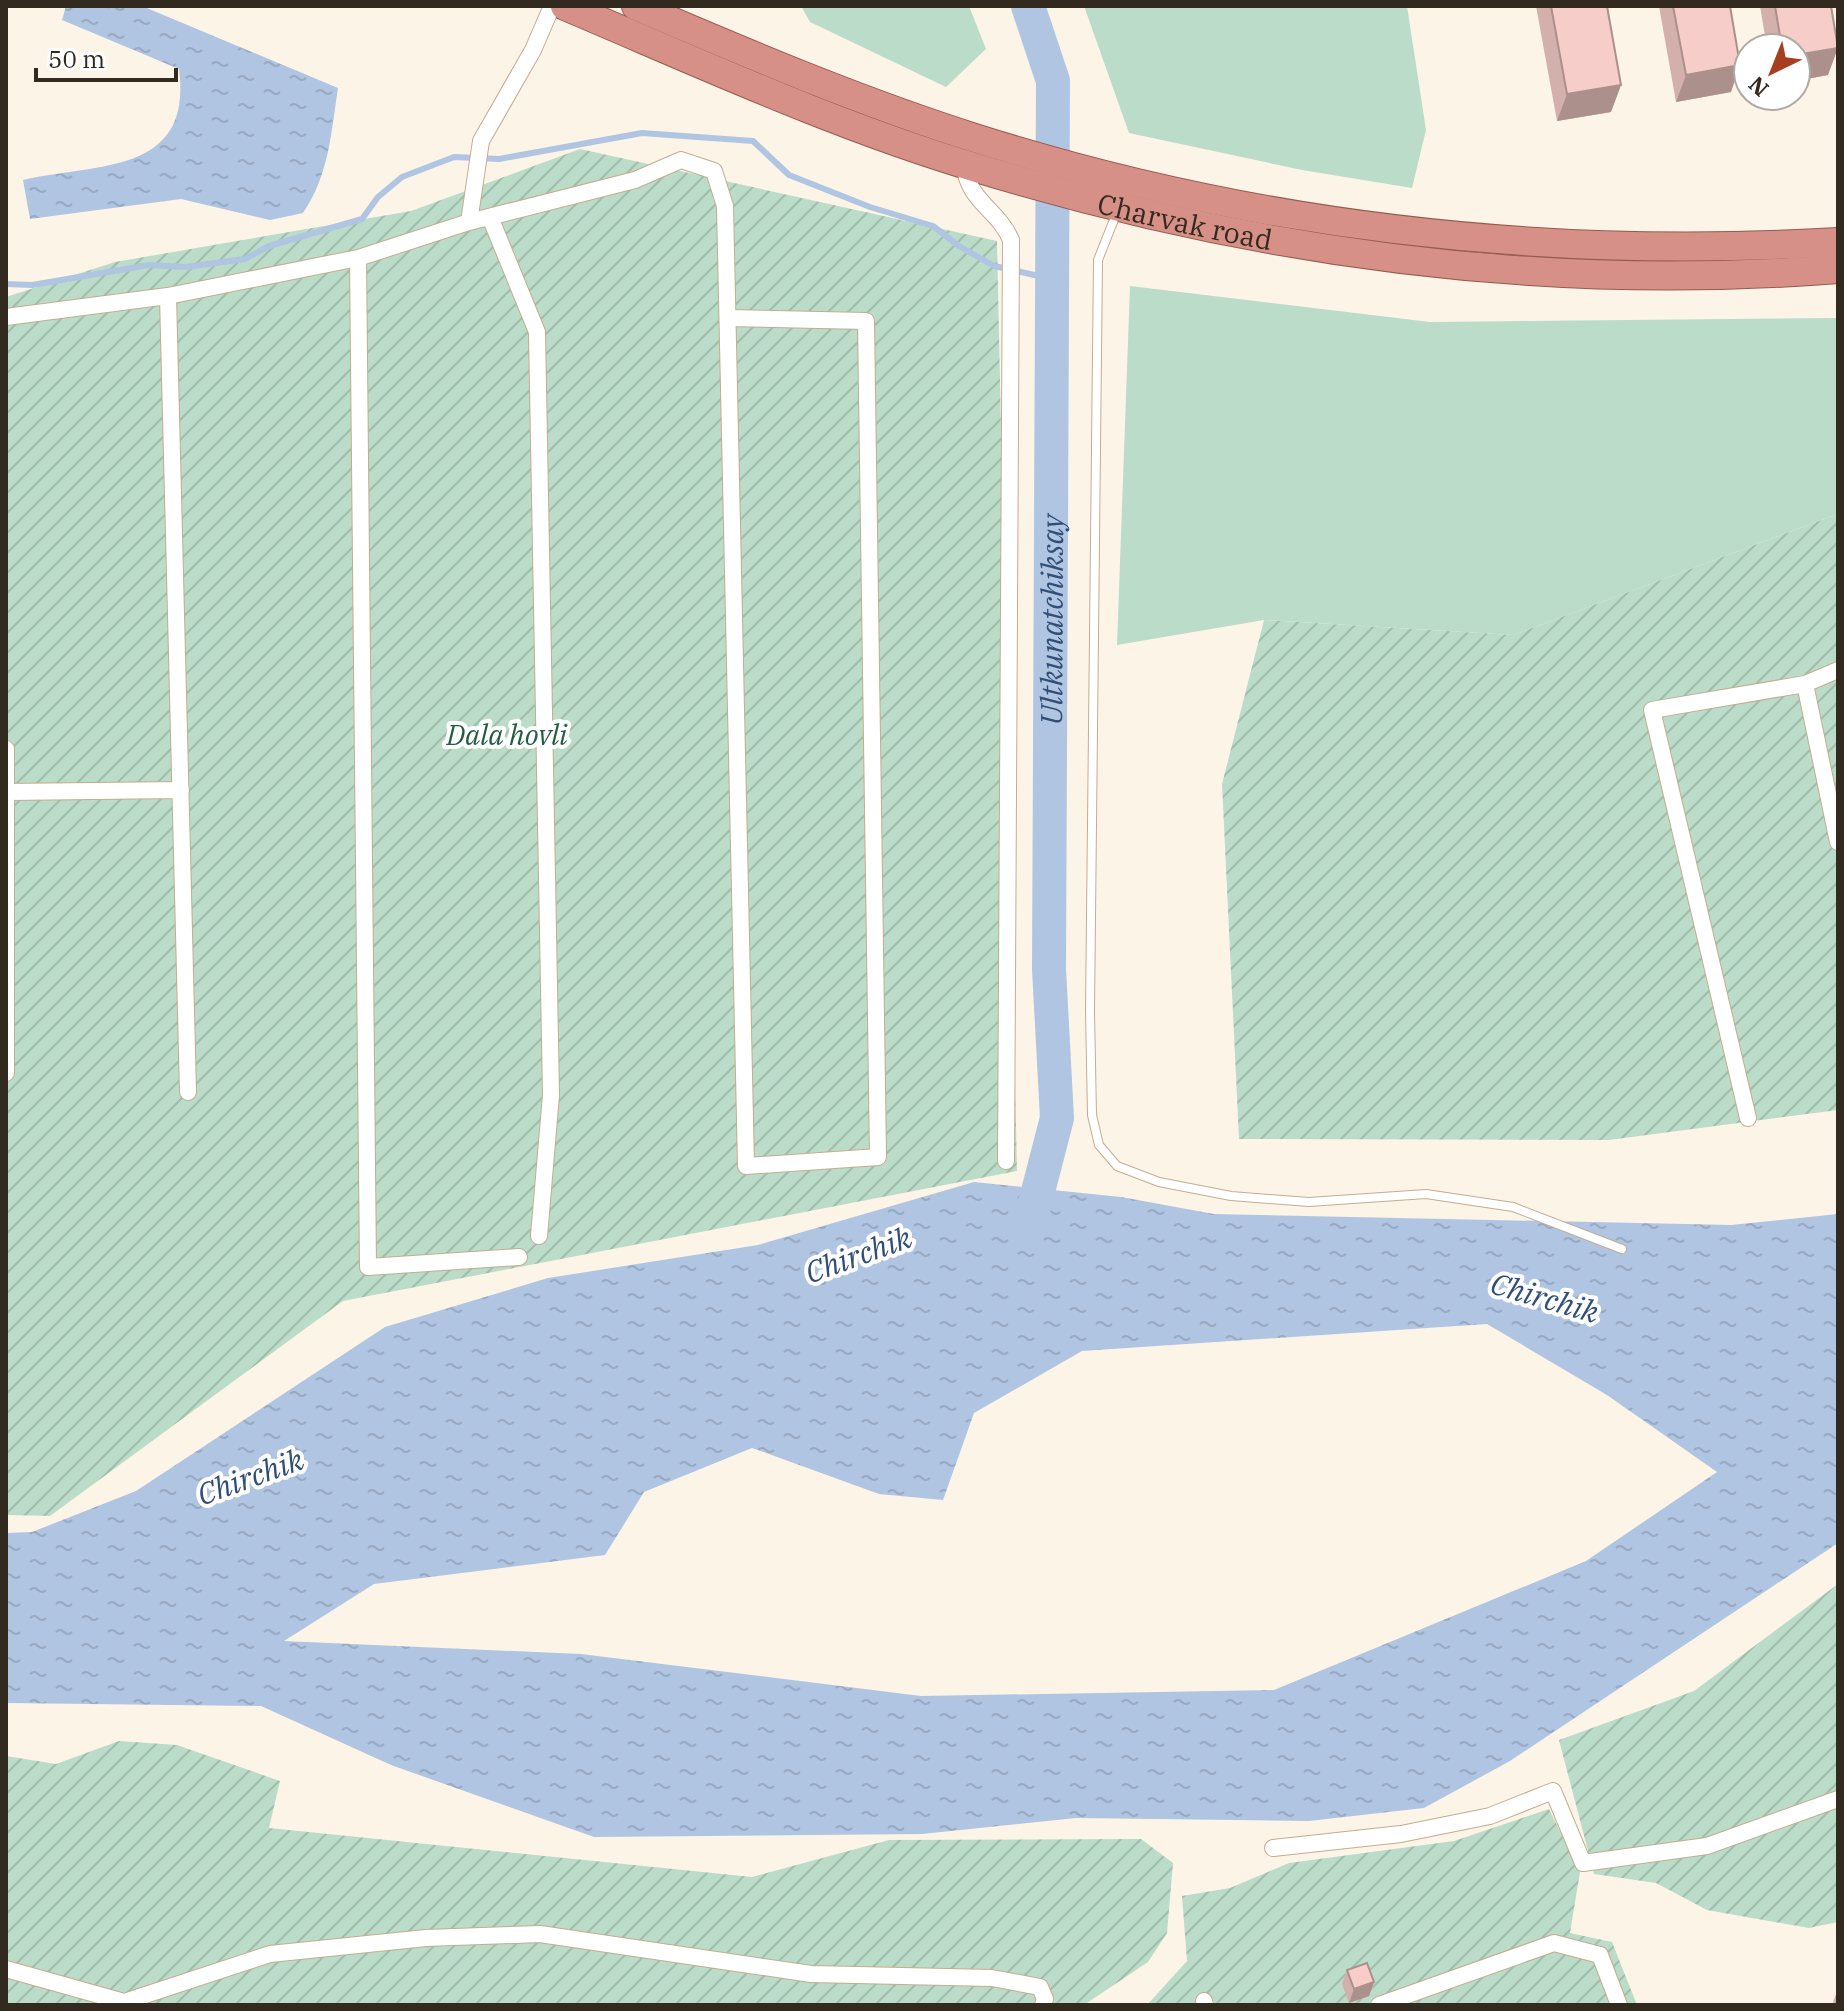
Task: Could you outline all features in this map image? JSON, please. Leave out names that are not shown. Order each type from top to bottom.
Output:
[{"type":"highway","name":"Charvak road","points":[[565,6],[835,117],[970,166],[1119,208],[1275,242],[1480,268],[1634,276],[1838,269]]},
{"type":"highway","name":"Charvak road","points":[[636,6],[846,92],[978,139],[1123,178],[1283,214],[1484,239],[1651,246],[1838,242]]},
{"type":"street","points":[[469,222],[481,141],[533,50],[552,6]]},
{"type":"street","points":[[6,317],[168,296],[358,258],[469,222],[635,180],[681,160],[714,171],[725,206],[746,1166],[878,1157],[866,321],[728,318]]},
{"type":"street","points":[[970,166],[969,188],[1003,226],[1011,240],[1006,1161]]},
{"type":"street","points":[[490,217],[537,332],[551,1095],[539,1236]]},
{"type":"street","points":[[358,258],[368,1267],[519,1257]]},
{"type":"street","points":[[168,296],[188,1092]]},
{"type":"street","points":[[1748,1118],[1652,710],[1805,684],[1838,670]]},
{"type":"street","points":[[1805,684],[1838,842]]},
{"type":"street","points":[[6,749],[6,1073]]},
{"type":"street","points":[[7,792],[181,790]]},
{"type":"street","points":[[1273,1848],[1401,1834],[1490,1816],[1553,1791],[1583,1863],[1707,1846],[1838,1799]]},
{"type":"street","points":[[6,1969],[124,2003],[270,1954],[426,1938],[540,1934],[774,1966],[811,1974],[992,1978],[1040,1987],[1045,1999],[1043,2005]]},
{"type":"street","points":[[1379,2005],[1554,1943],[1600,1955],[1619,2005]]},
{"type":"lane","points":[[1119,208],[1098,260],[1090,1011],[1092,1115],[1099,1145],[1117,1166],[1159,1182],[1231,1196],[1309,1202],[1426,1194],[1513,1207],[1622,1249]]},
{"type":"green space","points":[[801,6],[969,6],[986,49],[946,87],[810,22]]},
{"type":"green space","points":[[1084,6],[1407,6],[1426,130],[1412,188],[1302,170],[1129,133]]},
{"type":"green space","name":"Dala hovli","points":[[580,149],[997,241],[1017,1171],[343,1301],[50,1516],[6,1515],[6,297],[115,262],[411,211]]},
{"type":"green space","points":[[1130,286],[1430,322],[1838,318],[1838,514],[1513,635],[1264,620],[1117,645]]},
{"type":"green space","points":[[1838,514],[1838,1110],[1609,1140],[1239,1139],[1222,784],[1264,620],[1513,635]]},
{"type":"green space","points":[[1838,1584],[1838,1922],[1809,1928],[1707,1910],[1656,1883],[1594,1874],[1559,1740],[1694,1691]]},
{"type":"green space","points":[[119,1741],[177,1745],[280,1781],[269,1828],[752,1877],[889,1840],[1141,1839],[1173,1863],[1167,1933],[1148,1962],[1084,2005],[6,2005],[6,1756],[56,1764]]},
{"type":"green space","points":[[1549,1809],[1580,1872],[1570,1933],[1612,1942],[1637,2005],[1147,2005],[1187,1961],[1182,1896],[1230,1888],[1289,1863],[1454,1841]]},
{"type":"water","points":[[66,6],[142,6],[338,88],[324,169],[303,213],[270,220],[181,199],[30,219],[23,180],[108,166],[134,158],[155,147],[171,129],[179,104],[179,69],[62,20]]},
{"type":"water","name":"Chirchik","points":[[974,1182],[1121,1197],[1214,1214],[1731,1225],[1838,1214],[1838,1543],[1510,1761],[1424,1808],[1309,1821],[1076,1818],[922,1834],[594,1837],[391,1765],[261,1706],[6,1703],[6,1533],[32,1532],[136,1491],[385,1327],[548,1278],[758,1245]],"holes":[[[1487,1324],[1607,1395],[1717,1472],[1586,1561],[1274,1690],[921,1696],[581,1654],[284,1641],[374,1584],[605,1555],[644,1492],[752,1448],[879,1494],[943,1500],[974,1413],[1082,1351]]]},
{"type":"building","points":[[1551,6],[1607,6],[1621,85],[1567,94]]},
{"type":"building","points":[[1673,6],[1730,6],[1734,32],[1732,32],[1732,66],[1686,75]]},
{"type":"building","points":[[1775,6],[1831,6],[1838,48],[1812,52],[1812,32],[1779,32]]},
{"type":"building","points":[[1367,1963],[1374,1982],[1354,1989],[1347,1970]]},
{"type":"waterway","name":"Ultkunatchiksay","points":[[1027,1234],[1057,1118],[1049,969],[1053,81],[1028,6]]},
{"type":"waterway","points":[[6,284],[32,285],[149,265],[186,267],[245,259],[269,246],[362,219],[378,197],[402,177],[454,157],[499,159],[642,133],[753,141],[789,175],[870,207],[933,226],[959,246],[994,266],[1052,279]]}]
